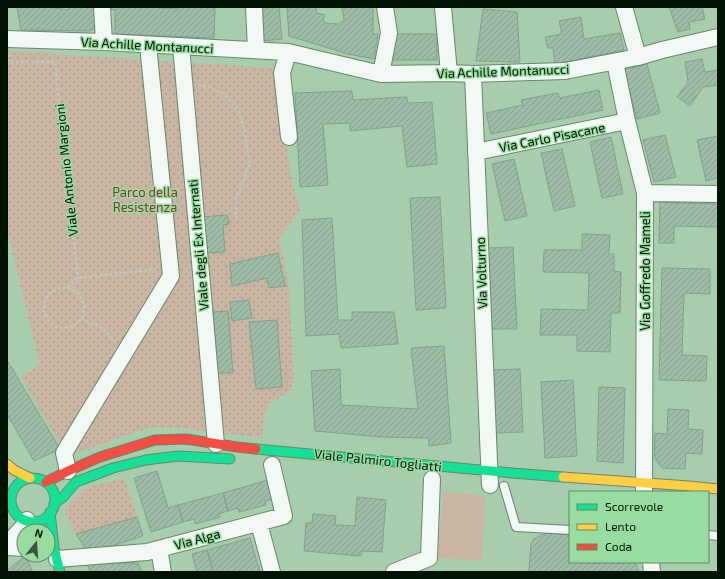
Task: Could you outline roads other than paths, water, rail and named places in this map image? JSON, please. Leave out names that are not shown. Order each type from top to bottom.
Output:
[{"type":"street","points":[[102,7],[104,42]]},
{"type":"street","points":[[254,7],[256,50]]},
{"type":"street","points":[[381,74],[389,33],[385,7]]},
{"type":"street","points":[[443,7],[449,73]]},
{"type":"street","points":[[624,7],[638,58]]},
{"type":"street","name":"Via Achille Montanucci","points":[[8,39],[104,42],[288,52],[381,74],[473,74],[565,71],[638,58],[662,50],[718,37]]},
{"type":"street","points":[[68,471],[64,453],[171,276],[148,45]]},
{"type":"street","name":"Viale degli Ex Internati","points":[[181,46],[216,444]]},
{"type":"street","points":[[288,52],[282,74],[289,137]]},
{"type":"street","name":"Via Goffredo Mameli","points":[[615,62],[627,121],[645,193],[644,487]]},
{"type":"street","name":"Via Volturno","points":[[473,74],[476,152],[496,482]]},
{"type":"street","name":"Via Carlo Pisacane","points":[[476,152],[627,121]]},
{"type":"street","points":[[645,193],[718,194]]},
{"type":"street","name":"Viale Palmiro Togliatti","points":[[46,482],[100,457],[155,440],[186,439],[237,448],[318,454],[496,482],[718,489]]},
{"type":"street","points":[[31,523],[32,521],[41,520],[44,518],[76,482],[113,468],[146,460],[178,456],[241,461]]},
{"type":"street","points":[[7,464],[14,470],[30,478],[46,482],[52,489],[55,496],[52,508],[52,523]]},
{"type":"street","name":"Via Alga","points":[[56,562],[147,552],[284,516],[272,465]]},
{"type":"street","points":[[12,495],[16,487],[21,482],[30,478]]},
{"type":"street","points":[[394,572],[429,558],[432,479]]},
{"type":"street","points":[[7,483],[12,495],[12,503],[15,511],[27,523]]},
{"type":"street","points":[[259,522],[272,572]]},
{"type":"street","points":[[7,544],[16,534]]},
{"type":"street","points":[[159,549],[163,572]]},
{"type":"lane","points":[[496,482],[516,527],[569,530]]},
{"type":"park label","name":"Parco della Resistenza","points":[[145,200]]}]
